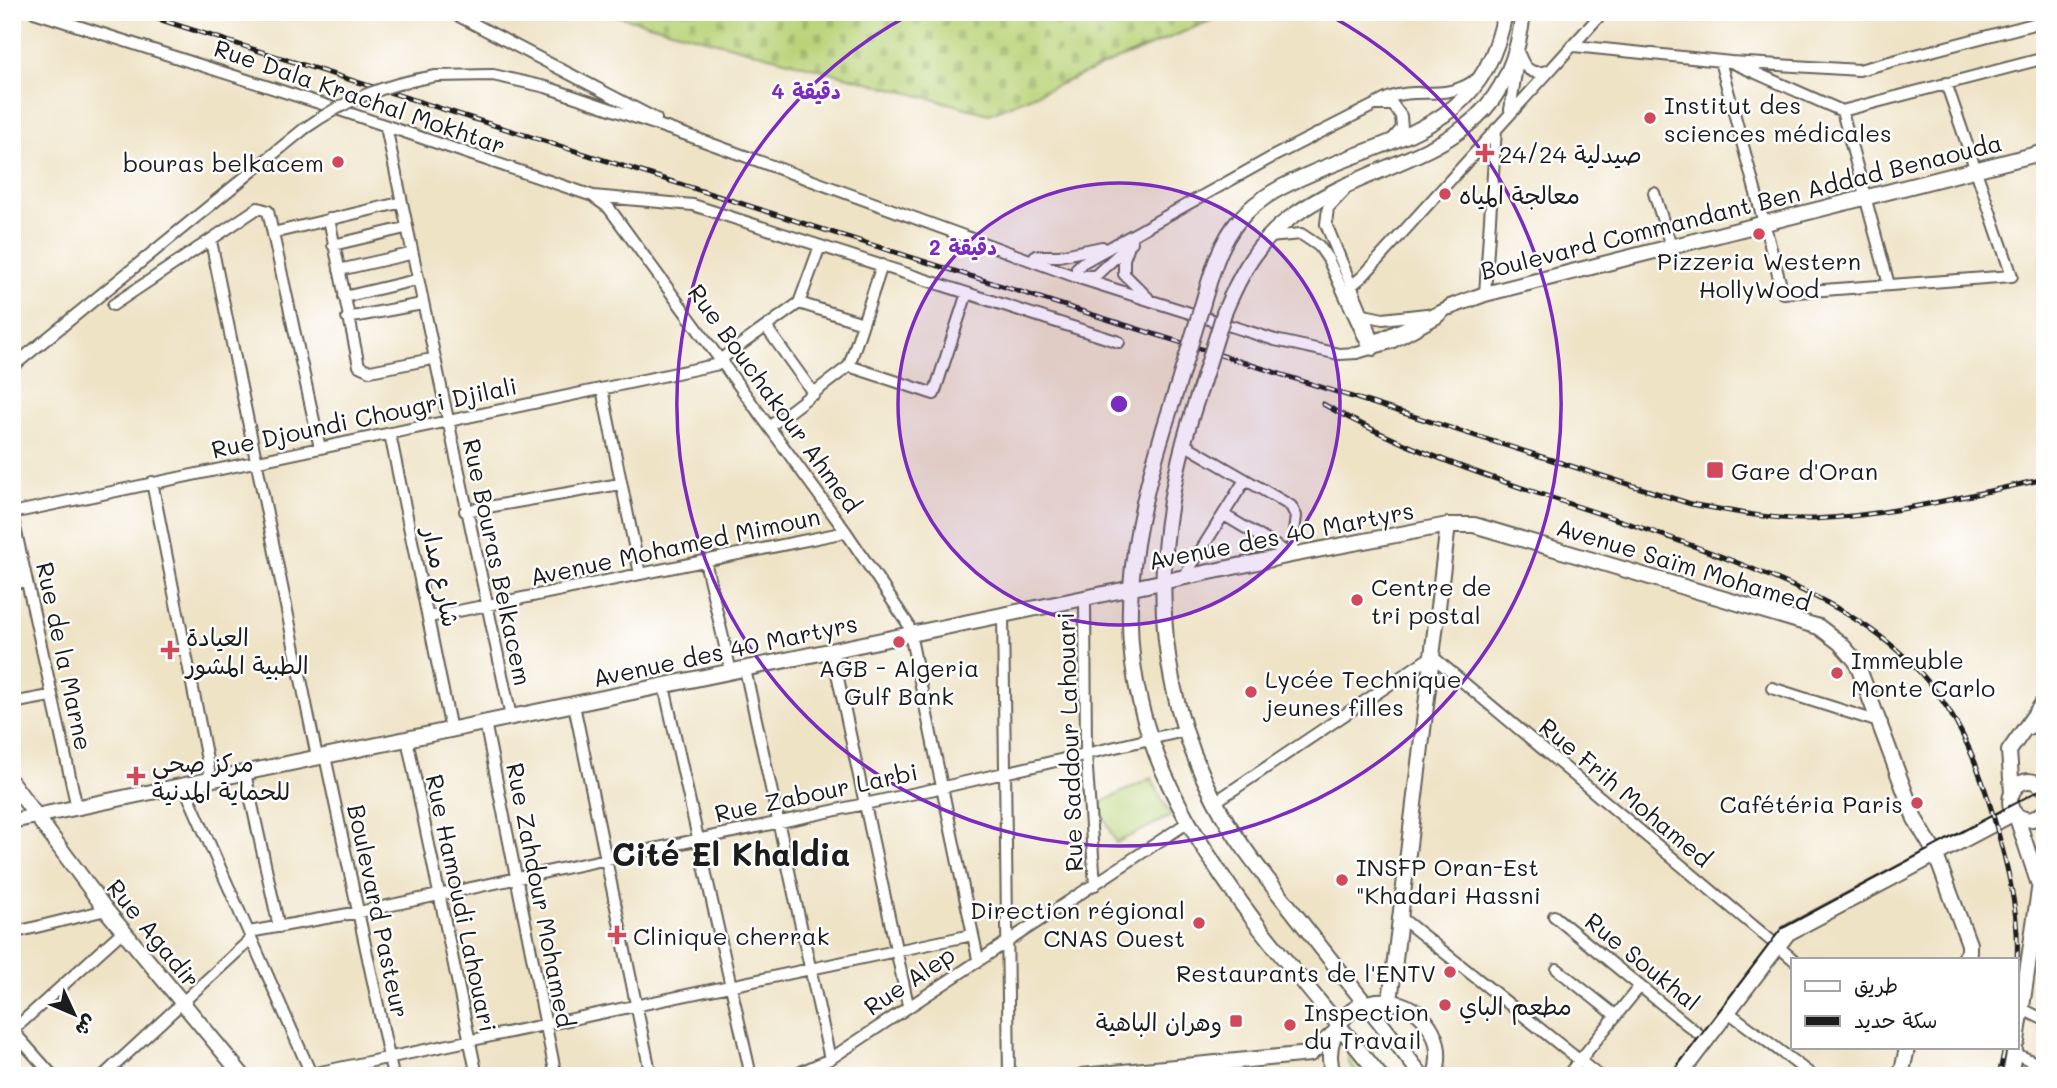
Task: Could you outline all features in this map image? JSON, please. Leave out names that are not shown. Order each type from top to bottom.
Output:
[{"type":"main road","points":[[1380,1076],[1337,1028],[1239,898],[1187,823],[1149,739],[1132,636],[1131,589],[1152,469],[1220,250],[1241,218],[1256,204],[1295,180],[1392,140],[1456,108],[1486,73],[1496,49],[1505,12]]},
{"type":"main road","points":[[1422,1076],[1255,863],[1216,802],[1184,731],[1172,684],[1163,582],[1169,498],[1182,443],[1224,313],[1241,276],[1269,237],[1291,217],[1352,184],[1428,149],[1474,121],[1504,85],[1519,49],[1523,12]]},
{"type":"main road","name":"Boulevard Commandant Ben Addad Benaouda","points":[[1450,307],[1485,294],[2041,153]]},
{"type":"main road","points":[[1390,1001],[1448,525]]},
{"type":"main road","name":"Avenue des 40 Martyrs","points":[[12,821],[1184,577],[1448,525]]},
{"type":"main road","name":"Avenue Saïm Mohamed","points":[[1448,525],[1475,525],[1819,627],[1840,643],[1856,661],[1882,723],[1916,819],[1935,853],[1969,944],[1969,952],[1964,958]]},
{"type":"main road","points":[[2039,884],[2010,805],[2008,764],[2009,751],[2045,700]]},
{"type":"main road","points":[[2008,764],[2041,786]]},
{"type":"main road","points":[[2011,792],[2022,782],[2041,786]]},
{"type":"main road","name":"Rue Agadir","points":[[12,783],[123,932],[243,1076]]},
{"type":"main road","points":[[1686,1074],[1706,1040],[1787,933],[1935,853],[2015,814],[2032,819],[2045,811]]},
{"type":"main road","points":[[2018,1035],[2024,1010],[2045,849]]},
{"type":"main road","points":[[1082,1076],[1310,1054],[1366,1004],[1390,1001],[1415,1010],[1433,1030],[1439,1055],[1435,1076]]},
{"type":"main road","points":[[1334,1076],[1329,1058],[1337,1028]]},
{"type":"main road","points":[[1901,1076],[1904,1050]]},
{"type":"main road","points":[[2010,1076],[2014,1050]]},
{"type":"street","name":"Rue Dala Krachal Mokhtar","points":[[34,12],[320,103],[593,196]]},
{"type":"street","points":[[451,12],[687,135]]},
{"type":"street","points":[[1348,290],[1603,12]]},
{"type":"street","points":[[1574,46],[1604,47],[1725,62],[1859,69],[2045,21]]},
{"type":"street","points":[[1587,30],[1604,47]]},
{"type":"street","points":[[1519,49],[1528,69],[1536,74],[1547,71]]},
{"type":"street","points":[[1509,113],[1517,80],[1519,49]]},
{"type":"street","points":[[1725,62],[1842,111],[2045,58]]},
{"type":"street","points":[[1725,62],[1783,293],[2012,276],[1946,83]]},
{"type":"street","name":"Boulevard Commandant Ben Addad Benaouda","points":[[12,367],[304,129],[363,94],[403,81],[470,73],[515,79],[687,135],[1079,278],[1275,340],[1327,352],[1371,345],[1437,318],[1450,307]]},
{"type":"street","points":[[1143,230],[1101,273],[1090,278],[1079,278],[1076,271],[1082,263],[1274,156],[1397,94],[1456,91],[1486,73]]},
{"type":"street","points":[[1374,106],[1393,105],[1401,116],[1402,128],[1392,140]]},
{"type":"street","points":[[1842,111],[1889,285]]},
{"type":"street","name":"Rue Bouras Belkacem","points":[[386,127],[432,359],[511,717]]},
{"type":"street","points":[[1485,294],[1496,129]]},
{"type":"street","points":[[2041,153],[2045,175]]},
{"type":"street","points":[[1352,184],[1333,201],[1326,214],[1328,231],[1348,290],[1371,345]]},
{"type":"street","points":[[1654,192],[1671,246]]},
{"type":"street","points":[[593,196],[693,205],[1119,342]]},
{"type":"street","name":"Rue Bouchakour Ahmed","points":[[593,196],[609,208],[722,361],[846,531],[908,624],[978,959]]},
{"type":"street","points":[[273,233],[399,203]]},
{"type":"street","points":[[113,305],[258,208],[268,211],[320,448]]},
{"type":"street","points":[[329,219],[357,363],[366,370],[432,359]]},
{"type":"street","points":[[333,244],[405,228]]},
{"type":"street","points":[[1021,255],[1044,257],[1073,254],[1143,230]]},
{"type":"street","points":[[1269,237],[1295,233],[1308,237],[1324,251],[1356,299],[1364,315],[1371,345]]},
{"type":"street","name":"Boulevard Pasteur","points":[[211,241],[256,462],[321,756],[359,912],[393,1076]]},
{"type":"street","points":[[1132,242],[1124,259],[1124,274],[1136,289],[1158,305]]},
{"type":"street","points":[[722,361],[799,303],[820,246]]},
{"type":"street","points":[[339,270],[410,254]]},
{"type":"street","points":[[769,427],[849,366],[882,265]]},
{"type":"street","points":[[1356,299],[1366,273]]},
{"type":"street","points":[[344,297],[416,281]]},
{"type":"street","points":[[849,366],[934,394],[967,293]]},
{"type":"street","points":[[799,303],[863,323]]},
{"type":"street","points":[[347,318],[422,304]]},
{"type":"street","name":"Boulevard Commandant Ben Addad Benaouda","points":[[1371,345],[1427,314],[1450,307]]},
{"type":"street","points":[[1364,315],[1378,320],[1427,314]]},
{"type":"street","points":[[766,327],[814,394]]},
{"type":"street","name":"Rue Djoundi Chougri Djilali","points":[[12,513],[602,389],[722,361]]},
{"type":"street","points":[[602,389],[640,574]]},
{"type":"street","name":"شارع مدار","points":[[390,434],[451,730]]},
{"type":"street","points":[[1182,443],[1291,506],[1296,516],[1292,555],[1224,514]]},
{"type":"street","points":[[1184,577],[1245,480]]},
{"type":"street","points":[[152,482],[211,780]]},
{"type":"street","points":[[465,511],[620,484]]},
{"type":"street","name":"Rue de la Marne","points":[[12,513],[50,696],[77,807]]},
{"type":"street","name":"Avenue Mohamed Mimoun","points":[[429,617],[846,531]]},
{"type":"street","points":[[705,561],[779,821],[830,1059]]},
{"type":"street","points":[[12,584],[26,581]]},
{"type":"street","name":"Rue Saddour Lahouari","points":[[1085,598],[1086,754],[1095,885]]},
{"type":"street","points":[[1003,615],[1009,1076]]},
{"type":"street","points":[[832,650],[908,1005]]},
{"type":"street","points":[[1216,802],[1432,656]]},
{"type":"street","name":"Rue Frih Mohamed","points":[[1432,656],[1792,958]]},
{"type":"street","points":[[664,686],[751,1076]]},
{"type":"street","points":[[1772,688],[1882,723]]},
{"type":"street","points":[[12,703],[50,696]]},
{"type":"street","points":[[574,705],[651,1076]]},
{"type":"street","name":"Rue Zahdour Mohamed","points":[[485,722],[556,1076]]},
{"type":"street","points":[[2022,732],[2045,722]]},
{"type":"street","name":"Rue Zabour Larbi","points":[[250,935],[944,787],[1184,731]]},
{"type":"street","name":"Rue Hamoudi Lahouari","points":[[407,740],[477,1076]]},
{"type":"street","points":[[245,773],[279,927]]},
{"type":"street","points":[[184,786],[312,1075],[972,935]]},
{"type":"street","name":"Rue Alep","points":[[792,1076],[830,1059],[1187,823]]},
{"type":"street","points":[[12,933],[106,910]]},
{"type":"street","name":"Rue Soukhal","points":[[1554,916],[1706,1040]]},
{"type":"street","points":[[1400,917],[1599,1076]]},
{"type":"street","points":[[53,1076],[12,1030],[123,932]]},
{"type":"street","points":[[103,1076],[182,1004],[250,935]]},
{"type":"street","points":[[1557,969],[1615,1015]]},
{"type":"street","points":[[1567,1076],[1640,986]]},
{"type":"street","points":[[2024,1010],[2045,1020]]},
{"type":"street","points":[[1727,1011],[1813,1076]]},
{"type":"street","points":[[2018,1049],[2045,1067]]},
{"type":"green space","points":[[603,12],[1231,12],[989,114]]},
{"type":"green space","points":[[1151,778],[1171,816],[1116,843],[1098,804]]},
{"type":"green space","points":[[1349,1042],[1376,1076],[1356,1076],[1348,1060]]},
{"type":"tram line","points":[[1670,1076],[1781,929],[2045,787]]},
{"type":"railway","points":[[136,12],[1691,504],[1782,518],[1842,517],[1929,504],[2045,479]]},
{"type":"railway","points":[[1323,404],[1423,452],[1475,472],[1686,543],[1761,572],[1827,603],[1888,642],[1937,693],[1950,712],[1979,772],[2011,886],[2017,958]]},
{"type":"railway","points":[[1999,1076],[2005,1050]]},
{"type":"place","name":"Institut des sciences médicales","points":[[1650,118]]},
{"type":"place","name":"صيدلية 24/24","points":[[1485,153]]},
{"type":"place","name":"bouras belkacem","points":[[338,162]]},
{"type":"place","name":"معالجة المياه","points":[[1445,194]]},
{"type":"place","name":"Pizzeria Western HollyWood","points":[[1759,234]]},
{"type":"place","name":"Gare d'Oran","points":[[1715,470]]},
{"type":"place","name":"Centre de tri postal","points":[[1357,600]]},
{"type":"place","name":"AGB - Algeria Gulf Bank","points":[[899,642]]},
{"type":"place","name":"العيادة الطبية المشور","points":[[170,650]]},
{"type":"place","name":"Immeuble Monte Carlo","points":[[1837,673]]},
{"type":"place","name":"Lycée Technique jeunes filles","points":[[1251,692]]},
{"type":"place","name":"مركز صحي للحماية المدنية","points":[[136,776]]},
{"type":"place","name":"Cafétéria Paris","points":[[1917,803]]},
{"type":"place","name":"INSFP Oran-Est \"Khadari Hassni","points":[[1342,880]]},
{"type":"place","name":"Direction régional CNAS Ouest","points":[[1199,923]]},
{"type":"place","name":"Clinique cherrak","points":[[617,935]]},
{"type":"place","name":"Restaurants de l'ENTV","points":[[1450,972]]},
{"type":"place","name":"مطعم الباي","points":[[1445,1005]]},
{"type":"place","name":"وهران الباهية","points":[[1236,1021]]},
{"type":"place","name":"Inspection du Travail","points":[[1290,1025]]},
{"type":"district","name":"Cité El Khaldia","points":[[731,853]]}]
